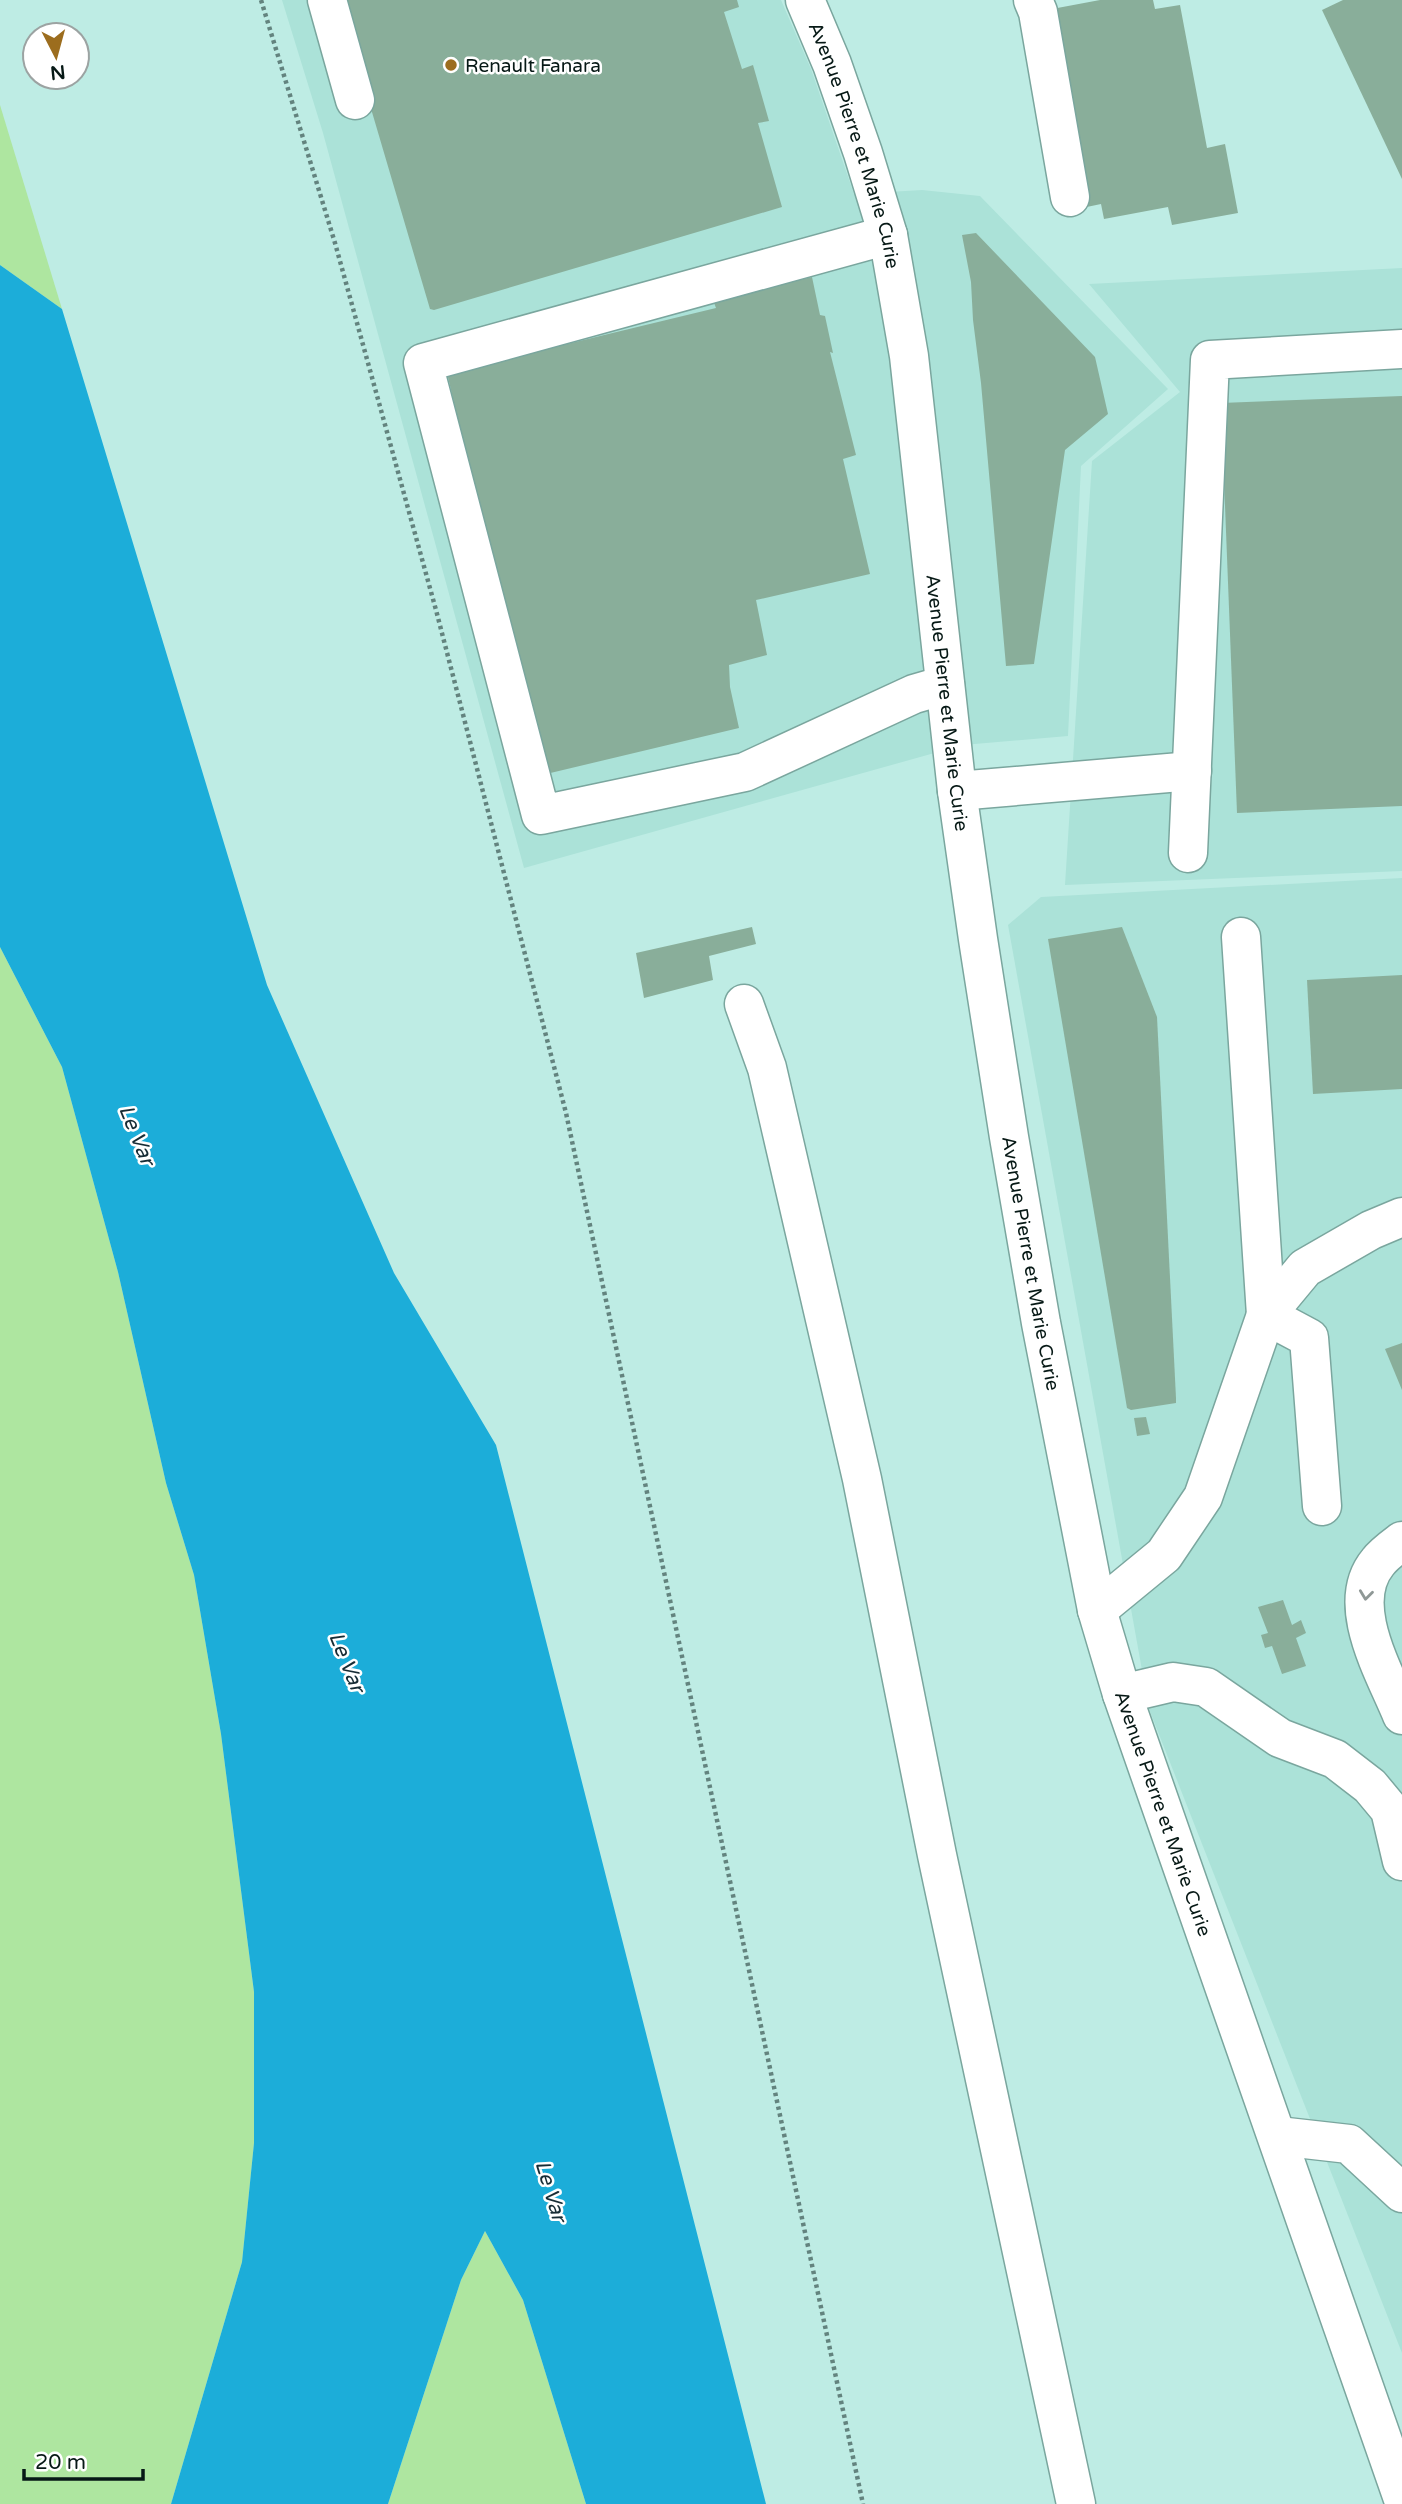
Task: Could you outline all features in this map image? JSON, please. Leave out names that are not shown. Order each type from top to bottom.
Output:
[{"type":"main road","points":[[327,0],[355,100]]},
{"type":"main road","name":"Avenue Pierre et Marie Curie","points":[[805,0],[863,153],[888,235],[898,284],[909,356],[957,791],[978,939],[1041,1323],[1097,1610],[1122,1694],[1402,2496]]},
{"type":"main road","points":[[1033,0],[1038,12],[1070,197]]},
{"type":"main road","points":[[888,235],[424,363],[541,815],[744,772],[914,694],[945,685]]},
{"type":"main road","points":[[1188,853],[1210,360],[1402,349]]},
{"type":"main road","points":[[957,791],[1192,771]]},
{"type":"main road","points":[[1241,937],[1266,1315]]},
{"type":"main road","points":[[744,1004],[766,1068],[862,1479],[943,1882],[1076,2504]]},
{"type":"main road","points":[[1097,1610],[1164,1555],[1203,1497],[1266,1315],[1304,1268],[1371,1230],[1402,1217]]},
{"type":"main road","points":[[1266,1315],[1309,1338],[1322,1506]]},
{"type":"main road","points":[[1402,1541],[1376,1564],[1364,1591],[1365,1625],[1402,1715]]},
{"type":"main road","points":[[1122,1694],[1173,1682],[1206,1686],[1280,1738],[1335,1759],[1370,1786],[1390,1810],[1402,1861]]},
{"type":"main road","points":[[1278,2136],[1349,2144],[1402,2193]]},
{"type":"path","points":[[261,0],[335,243],[436,610],[566,1114],[863,2504]]},
{"type":"shaded area","points":[[282,0],[781,0],[811,69],[854,194],[922,190],[980,196],[1168,389],[1081,466],[1068,736],[963,745],[524,868],[323,133]]},
{"type":"shaded area","points":[[1402,268],[1402,871],[1065,885],[1092,461],[1180,392],[1089,284]]},
{"type":"shaded area","points":[[1402,878],[1402,2353],[1149,1709],[1008,925],[1041,897]]},
{"type":"green space","points":[[0,105],[62,309],[0,265]]},
{"type":"green space","points":[[0,947],[62,1067],[118,1272],[166,1483],[194,1575],[221,1734],[254,1992],[254,2143],[242,2262],[171,2504],[0,2504]]},
{"type":"green space","points":[[485,2231],[523,2300],[586,2504],[388,2504],[461,2280]]},
{"type":"water","name":"Le Var","points":[[0,265],[62,309],[267,985],[394,1273],[496,1445],[766,2504],[586,2504],[523,2300],[485,2231],[461,2280],[388,2504],[171,2504],[242,2262],[254,2143],[254,1992],[221,1734],[194,1575],[166,1483],[118,1272],[62,1067],[0,947]]},
{"type":"building","points":[[339,0],[737,0],[739,7],[724,12],[742,69],[753,65],[769,121],[758,123],[782,207],[430,309]]},
{"type":"building","points":[[1100,0],[1153,0],[1155,9],[1180,5],[1207,148],[1225,144],[1238,213],[1172,225],[1168,207],[1104,219],[1101,204],[1058,213],[1020,15]]},
{"type":"building","points":[[1343,0],[1402,0],[1402,179],[1322,10]]},
{"type":"building","points":[[976,233],[1095,357],[1108,414],[1065,450],[1034,664],[1006,666],[971,282],[962,235]]},
{"type":"building","points":[[812,277],[820,315],[825,316],[833,353],[830,352],[856,455],[843,459],[870,574],[756,600],[767,655],[729,665],[730,687],[739,728],[542,775],[447,373],[716,308],[713,300]]},
{"type":"building","points":[[1402,396],[1402,806],[1237,813],[1221,403]]},
{"type":"building","points":[[752,927],[756,944],[709,956],[713,980],[644,998],[636,953]]},
{"type":"building","points":[[1122,927],[1157,1017],[1176,1398],[1176,1403],[1131,1410],[1127,1408],[1048,939]]},
{"type":"building","points":[[1402,975],[1402,1089],[1313,1094],[1307,980]]},
{"type":"building","points":[[1402,1343],[1402,1390],[1385,1349]]},
{"type":"building","points":[[1146,1417],[1150,1434],[1137,1436],[1134,1418]]},
{"type":"building","points":[[1283,1600],[1292,1625],[1301,1620],[1306,1633],[1296,1638],[1306,1666],[1282,1674],[1272,1646],[1265,1648],[1261,1635],[1268,1633],[1258,1607]]},
{"type":"place","name":"Renault Fanara","points":[[451,65]]}]
